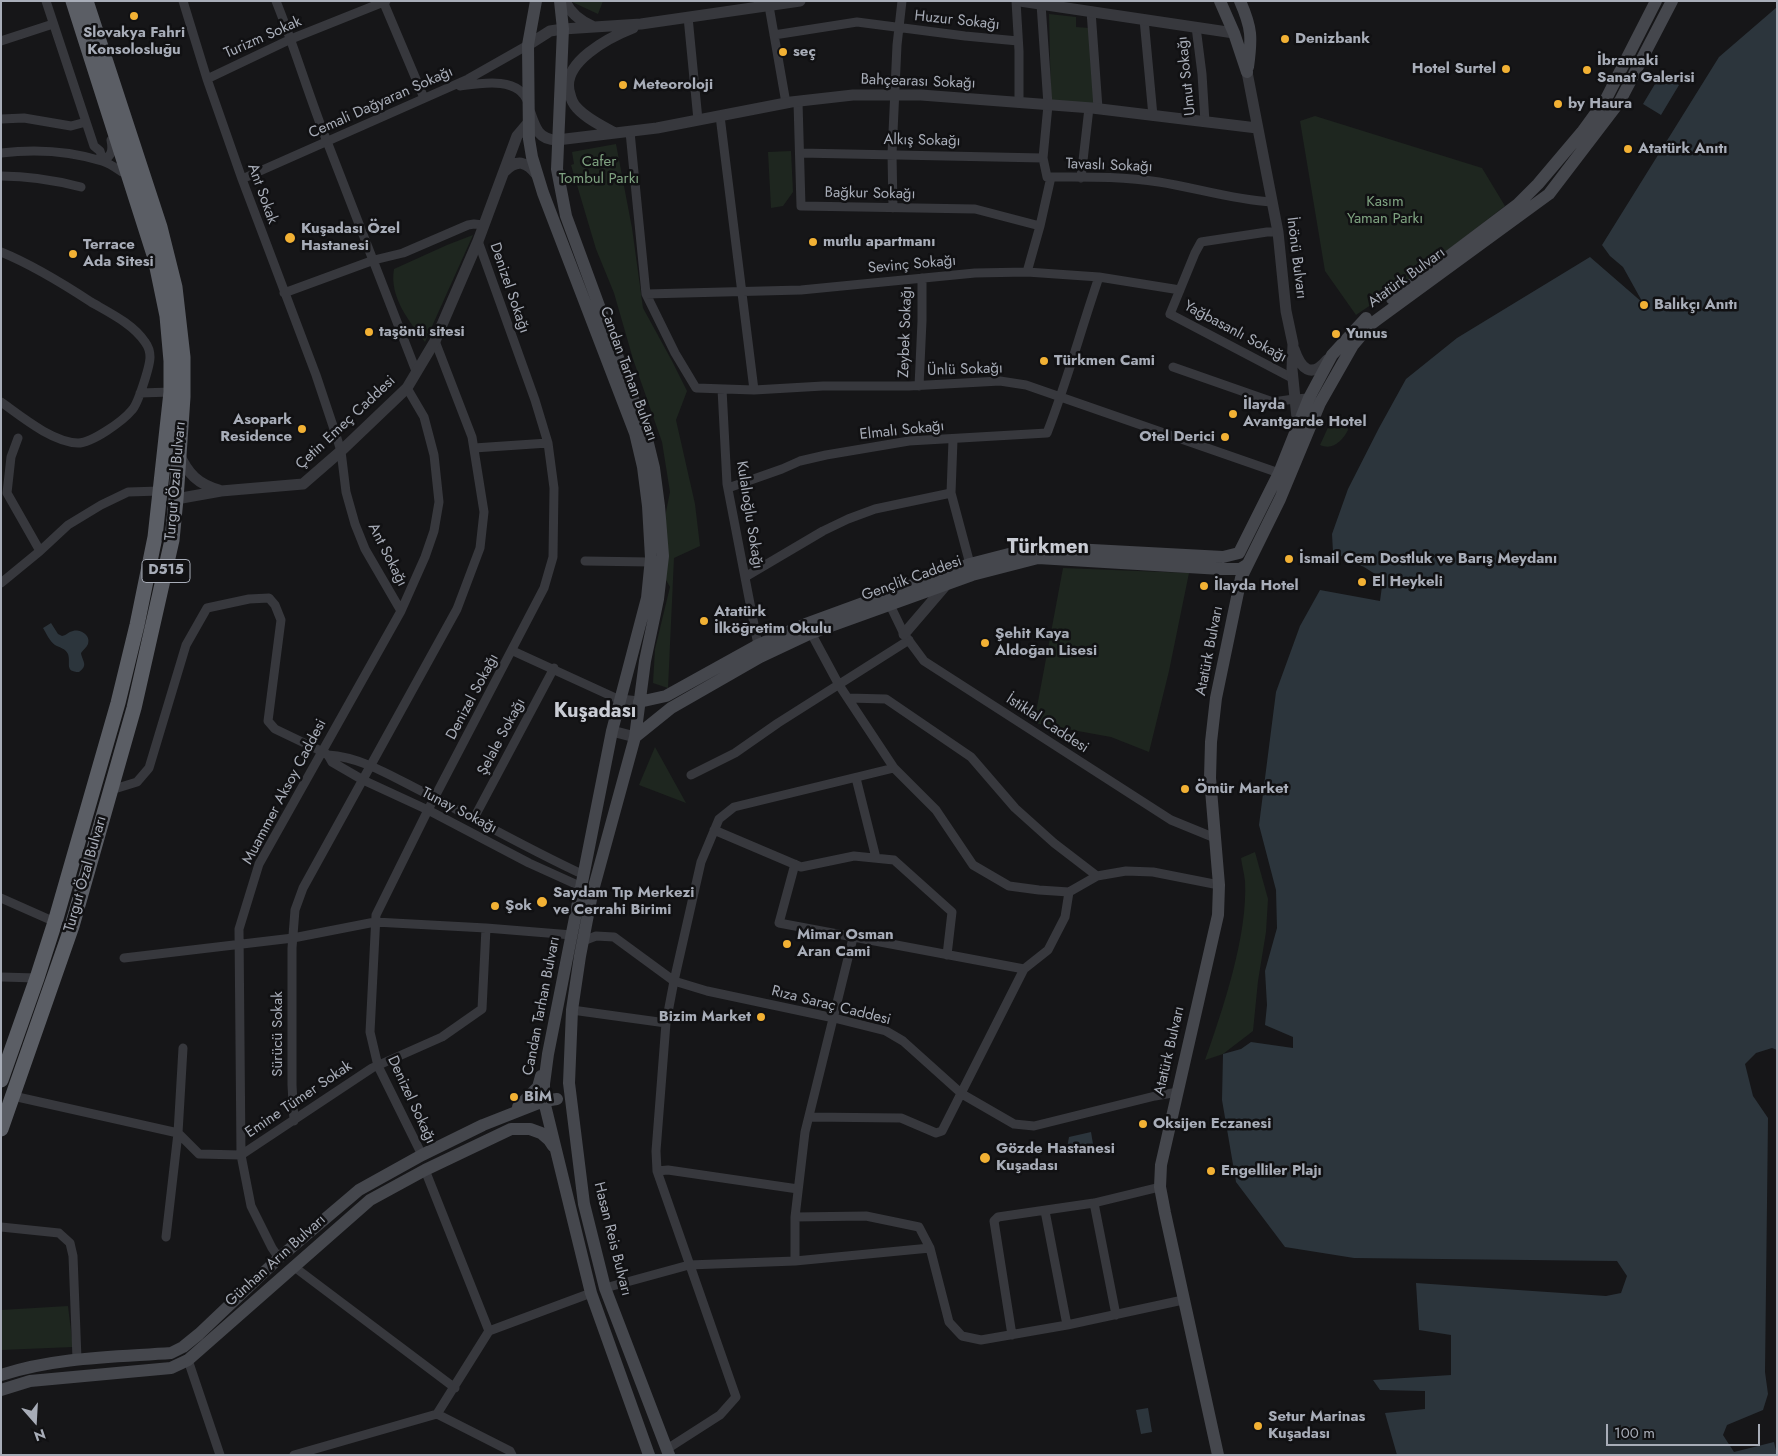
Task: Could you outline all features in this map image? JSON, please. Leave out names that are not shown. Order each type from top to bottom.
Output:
[{"type":"highway","points":[[63,1],[122,172],[147,229]]},
{"type":"highway","name":"Turgut Özal Bulvarı","points":[[1,1080],[37,978],[94,790],[122,686],[155,537],[171,392],[171,361],[167,316],[155,258],[73,1]]},
{"type":"highway","name":"Turgut Özal Bulvarı","points":[[1,1129],[72,926],[134,708],[172,540],[176,499],[183,397],[183,357],[176,287],[160,227],[86,1]]},
{"type":"highway","points":[[96,1],[159,200],[165,222],[176,287]]},
{"type":"main road","name":"Candan Tarhan Bulvarı","points":[[536,1],[528,45],[529,139],[537,174],[635,433],[643,467],[648,506],[650,562],[647,598],[612,730],[583,881],[572,1010],[569,1083],[572,1112]]},
{"type":"main road","name":"Candan Tarhan Bulvarı","points":[[552,1124],[550,1100],[544,1084],[548,1054],[577,938],[592,894],[635,737],[645,661],[658,599],[663,556],[654,468],[645,431],[566,216],[558,182],[557,140],[563,28],[560,1]]},
{"type":"main road","name":"İnönü Bulvarı","points":[[1220,1],[1247,72]]},
{"type":"main road","name":"İnönü Bulvarı","points":[[1240,1],[1248,18],[1251,33],[1247,72]]},
{"type":"main road","name":"Atatürk Bulvarı","points":[[1218,1455],[1160,1187],[1160,1165],[1218,915],[1219,885],[1210,778],[1216,698],[1240,570],[1280,499],[1300,449],[1332,355],[1366,318],[1518,204],[1538,184],[1547,170],[1582,132],[1606,99],[1656,1]]},
{"type":"main road","name":"Atatürk Bulvarı","points":[[1227,556],[1239,553],[1243,547],[1279,473],[1297,425],[1353,345],[1370,325],[1553,190],[1620,101],[1672,1]]},
{"type":"main road","points":[[1538,184],[1542,193],[1553,190],[1553,173],[1547,170]]},
{"type":"main road","name":"Gençlik Caddesi","points":[[639,702],[666,696],[758,645],[809,629],[888,600],[970,564],[1036,547],[1227,556]]},
{"type":"main road","points":[[1227,556],[1237,562],[1240,570]]},
{"type":"main road","name":"Gençlik Caddesi","points":[[888,600],[1038,558],[1240,570]]},
{"type":"main road","name":"Gençlik Caddesi","points":[[635,737],[671,708],[809,629]]},
{"type":"main road","points":[[513,1112],[538,1087],[548,1054]]},
{"type":"main road","points":[[511,1128],[552,1124],[566,1125],[570,1121],[572,1112],[564,1102],[550,1100]]},
{"type":"main road","name":"Günhan Arın Bulvarı","points":[[1,1375],[78,1359],[172,1353],[199,1334],[279,1258],[359,1190],[422,1155],[513,1112],[550,1100]]},
{"type":"main road","name":"Hasan Reis Bulvarı","points":[[572,1112],[584,1204],[604,1288],[668,1452]]},
{"type":"main road","points":[[552,1124],[555,1149],[591,1293],[649,1455]]},
{"type":"main road","points":[[511,1128],[530,1129],[541,1132],[555,1149]]},
{"type":"main road","name":"Günhan Arın Bulvarı","points":[[1,1390],[30,1381],[171,1368],[188,1360],[370,1200],[425,1170],[511,1128]]},
{"type":"street","points":[[46,1],[94,146],[100,151],[103,161]]},
{"type":"street","name":"Ant Sokak","points":[[183,1],[242,179],[316,375],[342,450]]},
{"type":"street","points":[[276,1],[327,142],[416,371]]},
{"type":"street","points":[[565,1],[573,13],[583,22],[594,27]]},
{"type":"street","points":[[528,45],[550,31],[563,28],[644,23],[800,1]]},
{"type":"street","points":[[893,208],[892,154],[897,45],[902,1]]},
{"type":"street","points":[[1016,1],[1019,103]]},
{"type":"street","points":[[1020,1],[1234,34]]},
{"type":"street","points":[[384,2],[424,98]]},
{"type":"street","name":"Turizm Sokak","points":[[207,78],[291,39],[384,2]]},
{"type":"street","name":"Tavaslı Sokağı","points":[[1041,4],[1048,105],[1043,158],[1047,177],[1126,178],[1159,182],[1249,201],[1272,202]]},
{"type":"street","points":[[769,6],[786,103]]},
{"type":"street","points":[[1081,178],[1094,108],[1091,11]]},
{"type":"street","points":[[688,17],[698,120]]},
{"type":"street","points":[[1144,19],[1153,116]]},
{"type":"street","name":"Huzur Sokağı","points":[[774,35],[857,22],[1018,41]]},
{"type":"street","points":[[616,133],[595,122],[576,108],[569,92],[570,73],[575,65],[603,43],[620,33],[644,23]]},
{"type":"street","points":[[1,41],[53,24]]},
{"type":"street","name":"Umut Sokağı","points":[[1196,27],[1202,74],[1205,122]]},
{"type":"street","name":"Cemali Dağyaran Sokağı","points":[[242,179],[468,79],[528,45]]},
{"type":"street","name":"İnönü Bulvarı","points":[[1247,72],[1278,232],[1286,311],[1293,344],[1292,378],[1300,449]]},
{"type":"street","points":[[445,89],[481,84],[501,83],[510,85],[522,93],[527,100],[529,114],[541,136],[557,140]]},
{"type":"street","name":"Bahçearası Sokağı","points":[[557,140],[580,139],[630,132],[786,103],[853,94],[921,95],[1094,108],[1258,128]]},
{"type":"street","name":"Bağkur Sokağı","points":[[798,102],[801,206],[975,209],[1040,226]]},
{"type":"street","name":"Çetin Emeç Caddesi","points":[[176,499],[220,491],[303,484],[407,388],[435,341],[478,241],[519,132],[526,125],[529,114]]},
{"type":"street","points":[[720,116],[754,390]]},
{"type":"street","points":[[1,119],[24,118],[71,126],[86,122]]},
{"type":"street","points":[[630,132],[646,294]]},
{"type":"street","name":"Bahçearası Sokağı","points":[[557,154],[567,144],[580,139]]},
{"type":"street","points":[[103,161],[113,151],[111,140]]},
{"type":"street","points":[[1,153],[19,151],[58,152],[103,161],[122,172]]},
{"type":"street","name":"Alkış Sokağı","points":[[800,153],[1043,158]]},
{"type":"street","points":[[503,173],[511,165],[518,163],[528,166],[537,174]]},
{"type":"street","points":[[1,176],[54,180],[81,187]]},
{"type":"street","points":[[1028,272],[1051,177]]},
{"type":"street","points":[[284,293],[374,260],[403,253],[468,225],[484,225]]},
{"type":"street","name":"Yağbasanlı Sokağı","points":[[1278,232],[1201,242],[1194,253],[1170,314],[1292,378]]},
{"type":"street","name":"Denizel Sokağı","points":[[422,1155],[378,1066],[370,1032],[376,915],[428,810],[513,651],[544,588],[553,558],[554,488],[548,443],[535,400],[478,241]]},
{"type":"street","points":[[1,252],[36,268],[126,323],[145,342],[150,358],[133,410],[89,441],[78,443],[53,436],[1,402]]},
{"type":"street","name":"Sevinç Sokağı","points":[[646,294],[800,290],[975,273],[1028,272],[1099,277],[1180,290]]},
{"type":"street","points":[[1061,398],[1080,330],[1099,277]]},
{"type":"street","name":"Zeybek Sokağı","points":[[918,386],[922,321],[922,278]]},
{"type":"street","name":"Ünlü Sokağı","points":[[646,294],[696,388],[754,390],[823,386],[918,386],[1000,381],[1026,385],[1279,473]]},
{"type":"street","name":"Sürücü Sokak","points":[[294,1121],[292,1085],[295,910],[303,888],[457,609],[480,548],[484,512],[472,437],[435,341]]},
{"type":"street","points":[[1293,344],[1298,362],[1310,370],[1321,368],[1332,355]]},
{"type":"street","points":[[1172,367],[1273,402],[1294,399],[1315,401]]},
{"type":"street","name":"Muammer Aksoy Caddesi","points":[[279,1258],[251,1206],[241,1155],[239,929],[260,864],[324,753],[401,612],[434,531],[439,502],[434,455],[424,417],[407,388]]},
{"type":"street","name":"Kulalıoğlu Sokağı","points":[[722,389],[728,488],[758,645]]},
{"type":"street","points":[[140,393],[171,392]]},
{"type":"street","name":"Elmalı Sokağı","points":[[728,488],[782,469],[800,460],[826,455],[909,441],[952,440],[1046,433],[1061,398]]},
{"type":"street","points":[[18,438],[11,457],[7,493],[40,551]]},
{"type":"street","points":[[952,440],[951,493],[970,564]]},
{"type":"street","points":[[474,448],[548,443]]},
{"type":"street","name":"Ant Sokağı","points":[[342,450],[346,492],[358,532],[365,549],[401,612]]},
{"type":"street","name":"Çetin Emeç Caddesi","points":[[179,454],[185,467],[195,479],[206,486],[220,491]]},
{"type":"street","points":[[1,583],[68,525],[119,495],[135,491],[160,492]]},
{"type":"street","points":[[744,577],[823,531],[848,519],[875,509],[951,493]]},
{"type":"street","points":[[584,561],[650,562]]},
{"type":"street","points":[[691,775],[735,753],[906,637],[946,585]]},
{"type":"street","points":[[111,790],[136,782],[149,768],[186,645],[207,608],[249,599],[269,598],[275,605],[281,620],[268,721],[275,729],[324,753]]},
{"type":"street","name":"İstiklal Caddesi","points":[[888,600],[906,637],[924,661],[1171,820],[1215,838]]},
{"type":"street","points":[[809,629],[839,684],[894,768],[936,810],[973,865],[1009,886],[1069,892],[1097,876],[1126,871],[1153,872],[1219,885]]},
{"type":"street","points":[[513,651],[554,668],[620,700],[639,702]]},
{"type":"street","name":"Şelale Sokağı","points":[[474,818],[554,668]]},
{"type":"street","points":[[848,698],[886,699],[971,757],[1015,808],[1054,843],[1097,876]]},
{"type":"street","points":[[612,730],[635,737]]},
{"type":"street","name":"Tunay Sokağı","points":[[324,753],[370,766],[474,818],[583,881]]},
{"type":"street","name":"Tunay Sokağı","points":[[324,753],[332,762],[363,780],[428,810],[529,863],[583,881]]},
{"type":"street","points":[[668,1452],[720,1415],[736,1397],[657,1171],[656,1151],[666,1023],[701,862],[718,818],[734,807],[894,768]]},
{"type":"street","points":[[856,778],[876,858]]},
{"type":"street","points":[[714,830],[801,867],[854,856],[894,860],[952,912],[946,955]]},
{"type":"street","points":[[795,864],[779,923],[1024,970]]},
{"type":"street","points":[[808,1117],[901,1118],[936,1133],[942,1131],[1024,970],[1048,950],[1065,917],[1069,892]]},
{"type":"street","points":[[1,898],[54,922]]},
{"type":"street","name":"Rıza Saraç Caddesi","points":[[124,958],[239,944],[293,943],[375,922],[486,928],[577,938],[614,937],[674,981],[707,991],[886,1031],[903,1040],[962,1094],[1014,1124],[1034,1126],[1178,1092]]},
{"type":"street","name":"Emine Tümer Sokak","points":[[178,1133],[199,1154],[241,1155],[378,1066],[442,1036],[482,1009],[486,928]]},
{"type":"street","points":[[794,1261],[795,1217],[805,1132],[853,938]]},
{"type":"street","points":[[1,977],[37,978]]},
{"type":"street","points":[[572,1010],[666,1023]]},
{"type":"street","points":[[166,1237],[178,1133],[183,1048]]},
{"type":"street","points":[[13,1096],[178,1133]]},
{"type":"street","points":[[425,1170],[489,1331]]},
{"type":"street","points":[[657,1171],[668,1170],[798,1188]]},
{"type":"street","points":[[1012,1335],[994,1221],[998,1217],[1094,1203],[1160,1187]]},
{"type":"street","points":[[1094,1203],[1116,1315]]},
{"type":"street","points":[[1045,1211],[1067,1325]]},
{"type":"street","points":[[795,1217],[866,1216],[919,1227],[930,1248],[949,1322],[962,1336],[981,1340],[1012,1335],[1183,1300]]},
{"type":"street","points":[[1,1227],[59,1233],[70,1243],[73,1256],[78,1359]]},
{"type":"street","points":[[604,1288],[689,1265],[794,1261],[930,1248]]},
{"type":"street","points":[[294,1266],[455,1388]]},
{"type":"street","points":[[294,1455],[437,1414],[489,1331],[591,1293]]},
{"type":"street","points":[[183,1347],[220,1455]]},
{"type":"street","points":[[437,1414],[510,1451],[512,1455]]},
{"type":"green space","points":[[570,1],[603,1],[598,14]]},
{"type":"green space","points":[[1049,14],[1076,17],[1076,27],[1089,28],[1095,105],[1051,102]]},
{"type":"green space","name":"Kasım Yaman Parkı","points":[[1315,116],[1482,168],[1505,206],[1418,273],[1356,315],[1325,271],[1300,121]]},
{"type":"green space","name":"Cafer Tombul Parkı","points":[[616,144],[632,228],[643,308],[687,391],[676,420],[695,504],[700,546],[674,558],[668,688],[653,683],[655,649],[670,587],[661,571],[662,532],[670,492],[662,442],[633,359],[614,293],[596,249],[571,165],[574,164],[572,152]]},
{"type":"green space","points":[[791,151],[793,192],[783,206],[771,208],[768,152]]},
{"type":"green space","points":[[473,235],[425,342],[397,299],[393,279],[394,269]]},
{"type":"green space","points":[[1331,421],[1345,421],[1348,430],[1343,437],[1333,446],[1320,445]]},
{"type":"green space","points":[[1063,568],[1189,573],[1169,671],[1149,752],[1111,737],[1034,723]]},
{"type":"green space","points":[[655,747],[686,803],[639,785]]},
{"type":"green space","points":[[1255,852],[1268,899],[1266,932],[1258,981],[1253,1031],[1223,1054],[1205,1060],[1233,972],[1243,925],[1245,881],[1241,858]]},
{"type":"green space","points":[[68,1306],[73,1347],[1,1350],[1,1310]]},
{"type":"shaded area","points":[[1777,7],[1777,1050],[1772,1048],[1756,1053],[1745,1064],[1753,1096],[1768,1118],[1765,1372],[1768,1394],[1763,1410],[1727,1425],[1723,1435],[1734,1452],[1774,1442],[1777,1455],[1397,1455],[1385,1413],[1425,1409],[1425,1391],[1380,1390],[1373,1380],[1451,1375],[1451,1335],[1419,1330],[1416,1283],[1606,1296],[1621,1293],[1627,1276],[1617,1261],[1354,1258],[1285,1247],[1236,1182],[1222,1100],[1223,1054],[1241,1049],[1251,1042],[1293,1048],[1293,1037],[1265,1025],[1267,1005],[1265,971],[1277,928],[1276,890],[1259,825],[1276,692],[1300,626],[1320,590],[1380,601],[1383,579],[1364,567],[1333,552],[1332,534],[1348,489],[1406,379],[1457,338],[1590,257],[1643,303],[1623,267],[1610,256],[1602,245],[1719,57]]},
{"type":"shaded area","points":[[1661,74],[1679,85],[1661,115],[1643,104]]},
{"type":"shaded area","points":[[51,623],[58,634],[62,636],[71,631],[76,631],[84,633],[88,638],[89,641],[81,653],[84,667],[79,672],[74,672],[70,669],[67,652],[53,644],[43,628]]},
{"type":"shaded area","points":[[1091,1132],[1093,1144],[1067,1148],[1069,1137]]},
{"type":"shaded area","points":[[1148,1408],[1152,1432],[1141,1434],[1136,1410]]},
{"type":"place","name":"Slovakya Fahri Konsolosluğu","points":[[134,16]]},
{"type":"place","name":"Denizbank","points":[[1285,39]]},
{"type":"place","name":"seç","points":[[783,52]]},
{"type":"place","name":"Hotel Surtel","points":[[1506,69]]},
{"type":"place","name":"İbramaki Sanat Galerisi","points":[[1587,70]]},
{"type":"place","name":"Meteoroloji","points":[[623,85]]},
{"type":"place","name":"by Haura","points":[[1558,104]]},
{"type":"place","name":"Atatürk Anıtı","points":[[1628,149]]},
{"type":"place","name":"Kuşadası Özel Hastanesi","points":[[290,238]]},
{"type":"place","name":"mutlu apartmanı","points":[[813,242]]},
{"type":"place","name":"Terrace Ada Sitesi","points":[[73,254]]},
{"type":"place","name":"Balıkçı Anıtı","points":[[1644,305]]},
{"type":"place","name":"taşönü sitesi","points":[[369,332]]},
{"type":"place","name":"Yunus","points":[[1336,334]]},
{"type":"place","name":"Türkmen Cami","points":[[1044,361]]},
{"type":"place","name":"İlayda Avantgarde Hotel","points":[[1233,414]]},
{"type":"place","name":"Asopark Residence","points":[[302,429]]},
{"type":"place","name":"Otel Derici","points":[[1225,437]]},
{"type":"place","name":"İsmail Cem Dostluk ve Barış Meydanı","points":[[1289,559]]},
{"type":"place","name":"El Heykeli","points":[[1362,582]]},
{"type":"place","name":"İlayda Hotel","points":[[1204,586]]},
{"type":"place","name":"Atatürk İlköğretim Okulu","points":[[704,621]]},
{"type":"place","name":"Şehit Kaya Aldoğan Lisesi","points":[[985,643]]},
{"type":"place","name":"Ömür Market","points":[[1185,789]]},
{"type":"place","name":"Saydam Tıp Merkezi ve Cerrahi Birimi","points":[[542,902]]},
{"type":"place","name":"Şok","points":[[495,906]]},
{"type":"place","name":"Mimar Osman Aran Cami","points":[[787,944]]},
{"type":"place","name":"Bizim Market","points":[[761,1017]]},
{"type":"place","name":"BİM","points":[[514,1097]]},
{"type":"place","name":"Oksijen Eczanesi","points":[[1143,1124]]},
{"type":"place","name":"Gözde Hastanesi Kuşadası","points":[[985,1158]]},
{"type":"place","name":"Engelliler Plajı","points":[[1211,1171]]},
{"type":"place","name":"Setur Marinas Kuşadası","points":[[1258,1426]]},
{"type":"district","name":"Türkmen","points":[[1048,548]]},
{"type":"district","name":"Kuşadası","points":[[595,712]]}]
